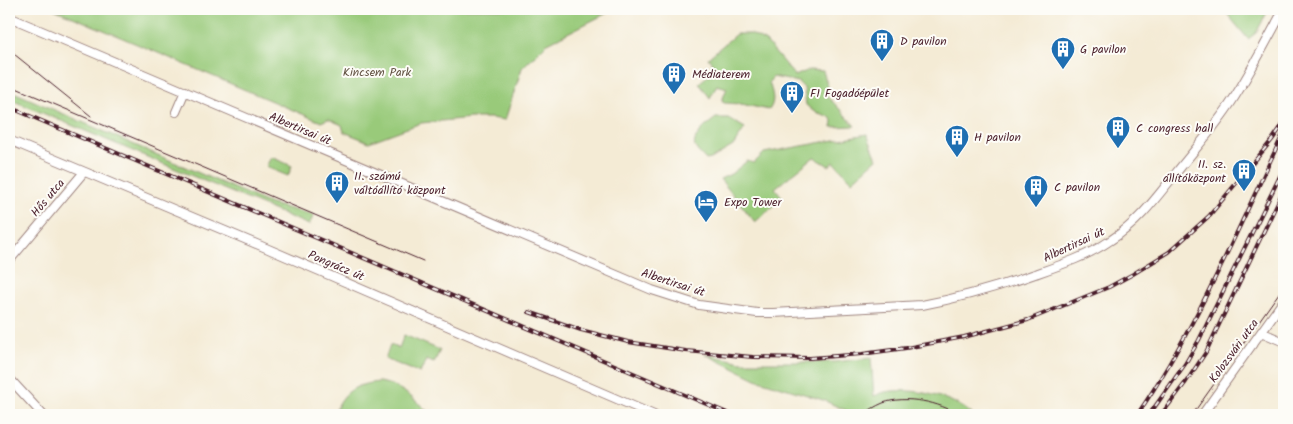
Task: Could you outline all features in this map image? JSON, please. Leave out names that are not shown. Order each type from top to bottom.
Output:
[{"type":"street","name":"Albertirsai út","points":[[9,16],[652,290],[699,305],[757,313],[922,305],[1005,285],[1074,260],[1110,241],[1149,207],[1231,103],[1244,83],[1284,9]]},
{"type":"street","points":[[176,112],[185,91]]},
{"type":"street","name":"Pongrácz út","points":[[9,140],[654,415]]},
{"type":"street","name":"Hős utca","points":[[9,261],[84,172]]},
{"type":"street","name":"Kolozsvári utca","points":[[1202,415],[1284,300]]},
{"type":"street","points":[[1261,332],[1284,342]]},
{"type":"street","points":[[9,378],[43,415]]},
{"type":"green space","name":"Kincsem Park","points":[[54,9],[615,9],[546,44],[522,68],[505,120],[471,118],[421,123],[369,142],[344,132],[342,125],[328,119],[321,122]]},
{"type":"green space","points":[[1223,9],[1269,9],[1256,33],[1248,39]]},
{"type":"green space","points":[[736,34],[751,34],[766,42],[795,76],[809,70],[823,71],[829,90],[826,96],[855,126],[832,127],[833,122],[830,117],[813,111],[806,105],[804,88],[798,82],[773,77],[769,82],[773,100],[769,110],[741,104],[724,103],[722,100],[727,88],[717,85],[710,98],[699,83],[716,69],[708,58]]},
{"type":"green space","points":[[9,90],[270,204],[314,215],[309,225],[9,99]]},
{"type":"green space","points":[[716,118],[728,118],[745,128],[733,146],[706,160],[696,149],[694,143],[701,131]]},
{"type":"green space","points":[[867,134],[877,159],[852,181],[834,162],[829,166],[814,157],[775,188],[783,198],[755,222],[720,179],[731,174],[747,161],[754,163],[764,153]]},
{"type":"green space","points":[[271,157],[292,166],[288,176],[266,167]]},
{"type":"green space","points":[[404,335],[440,350],[434,363],[426,360],[420,373],[385,359],[390,345],[399,348]]},
{"type":"green space","points":[[705,354],[742,362],[834,362],[871,358],[874,396],[895,391],[931,394],[965,408],[973,415],[856,415],[823,400],[756,379]]},
{"type":"green space","points":[[379,382],[395,386],[432,415],[334,415],[341,400],[350,391],[356,387]]},
{"type":"tram line","points":[[9,50],[91,116]]},
{"type":"tram line","points":[[9,85],[423,261]]},
{"type":"tram line","points":[[1192,415],[1284,286]]},
{"type":"tram line","points":[[863,415],[883,403],[902,400],[933,403],[959,415]]},
{"type":"railway","points":[[9,107],[732,415]]},
{"type":"railway","points":[[529,312],[581,330],[628,342],[686,351],[753,357],[810,358],[862,354],[964,337],[1028,320],[1109,287],[1169,252],[1209,216],[1284,123]]},
{"type":"railway","points":[[1137,415],[1159,382],[1198,312],[1284,132]]},
{"type":"railway","points":[[1149,415],[1185,364],[1199,340],[1284,168]]},
{"type":"railway","points":[[1161,415],[1206,352],[1284,189]]},
{"type":"place","name":"D pavilon","points":[[882,62]]},
{"type":"place","name":"G pavilon","points":[[1063,70]]},
{"type":"place","name":"Médiaterem","points":[[674,95]]},
{"type":"place","name":"F1 Fogadóépület","points":[[792,114]]},
{"type":"place","name":"C congress hall","points":[[1118,149]]},
{"type":"place","name":"H pavilon","points":[[957,158]]},
{"type":"place","name":"II. sz. állítóközpont","points":[[1244,192]]},
{"type":"place","name":"II. számú váltóállító központ","points":[[337,204]]},
{"type":"place","name":"C pavilon","points":[[1036,208]]},
{"type":"place","name":"Expo Tower","points":[[706,223]]}]
